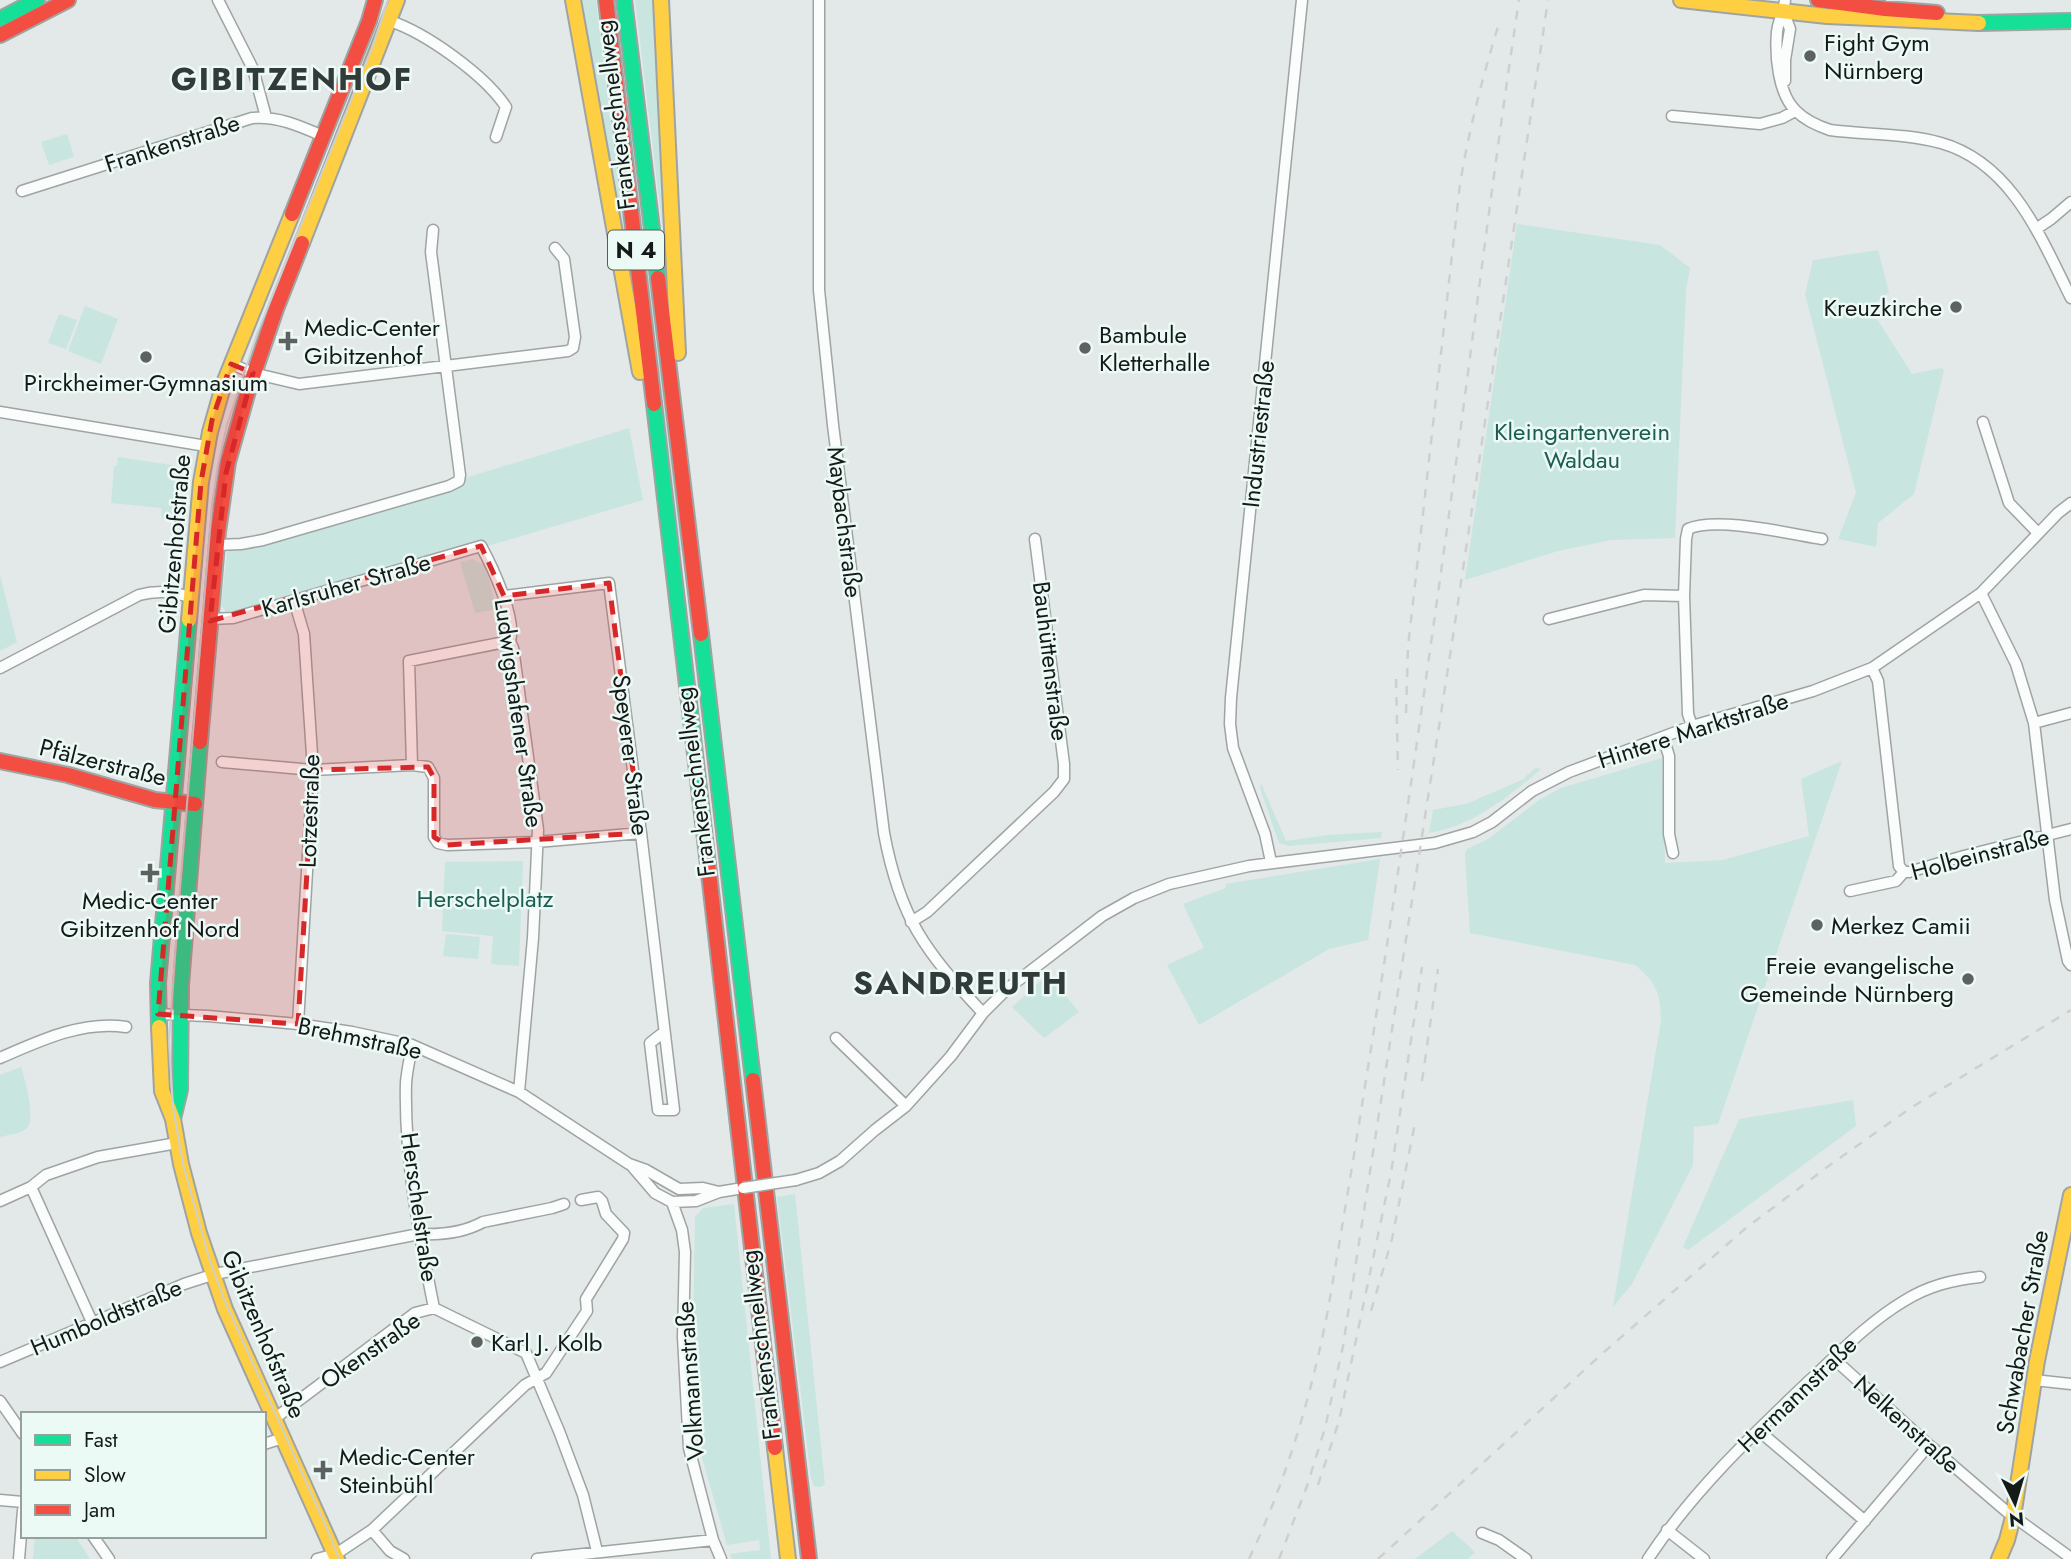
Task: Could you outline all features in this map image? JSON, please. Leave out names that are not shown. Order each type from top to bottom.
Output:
[{"type":"main road","points":[[0,19],[37,0]]},
{"type":"main road","points":[[0,35],[68,0]]},
{"type":"main road","name":"Gibitzenhofstraße","points":[[336,1557],[212,1275],[192,1209],[173,1119],[162,1091],[159,974],[206,446],[232,364],[376,0]]},
{"type":"main road","name":"Gibitzenhofstraße","points":[[173,1119],[180,1090],[180,1014],[210,619],[228,463],[253,373],[297,252],[397,0]]},
{"type":"main road","points":[[573,0],[621,276],[666,501]]},
{"type":"main road","name":"Frankenschnellweg","points":[[606,0],[788,1559]]},
{"type":"main road","name":"Frankenschnellweg","points":[[624,0],[809,1559]]},
{"type":"main road","points":[[661,0],[684,489]]},
{"type":"main road","points":[[1681,0],[1785,6],[1963,24],[2071,22]]},
{"type":"main road","points":[[1818,0],[1928,13],[2071,12]]},
{"type":"main road","name":"Pfälzerstraße","points":[[0,761],[68,775],[145,798],[195,804]]},
{"type":"main road","name":"Schwabacher Straße","points":[[1999,1559],[2013,1517],[2034,1380],[2067,1235],[2071,1195]]},
{"type":"street","points":[[218,0],[253,69],[266,117]]},
{"type":"street","name":"Maybachstraße","points":[[819,0],[819,290],[884,833],[890,867],[911,922],[946,973],[984,1013]]},
{"type":"street","name":"Industriestraße","points":[[1271,863],[1265,834],[1233,748],[1230,724],[1302,0]]},
{"type":"street","points":[[1785,6],[1790,29],[1785,60],[1787,95],[1796,111],[1830,130],[1910,137],[1941,143],[1972,155],[1994,173],[2012,193],[2036,229],[2071,298]]},
{"type":"street","points":[[390,21],[406,27],[456,59],[499,95],[506,107],[496,137]]},
{"type":"street","points":[[1672,116],[1760,124],[1796,111]]},
{"type":"street","name":"Frankenstraße","points":[[22,191],[250,119],[266,117],[285,121],[323,136]]},
{"type":"street","points":[[2036,229],[2071,202]]},
{"type":"street","points":[[217,545],[263,540],[459,480],[432,252],[433,230]]},
{"type":"street","points":[[232,364],[253,373],[299,384],[568,351],[573,348],[575,337],[565,259],[555,248]]},
{"type":"street","points":[[0,412],[206,446]]},
{"type":"street","points":[[1983,422],[2009,503],[2038,533]]},
{"type":"street","name":"Hintere Marktstraße","points":[[719,1192],[796,1180],[819,1173],[840,1161],[906,1106],[1007,989],[1102,916],[1134,898],[1169,884],[1271,863],[1435,843],[1473,832],[1555,778],[1692,726],[1813,691],[1872,668],[1980,593],[2071,503]]},
{"type":"street","points":[[1692,726],[1688,714],[1685,596],[1688,529],[1703,524],[1747,527],[1822,539]]},
{"type":"street","name":"Bauhüttenstraße","points":[[911,922],[927,912],[1062,782],[1064,764],[1035,539]]},
{"type":"street","name":"Karlsruher Straße","points":[[210,619],[233,618],[481,546]]},
{"type":"street","name":"Ludwigshafener Straße","points":[[481,546],[504,596],[512,635],[510,641],[538,830],[537,842]]},
{"type":"street","name":"Speyerer Straße","points":[[504,596],[609,583],[674,1110],[658,1111],[650,1043],[664,1031]]},
{"type":"street","points":[[0,668],[139,595],[162,591],[192,598]]},
{"type":"street","points":[[1980,593],[2016,664],[2034,723],[2055,900],[2071,965]]},
{"type":"street","points":[[1549,619],[1644,595],[1685,596]]},
{"type":"street","name":"Lotzestraße","points":[[294,600],[304,634],[313,770],[298,1024]]},
{"type":"street","points":[[412,765],[409,661],[510,641]]},
{"type":"street","points":[[1872,668],[1878,681],[1899,866],[1904,872]]},
{"type":"street","points":[[2034,723],[2071,713]]},
{"type":"street","points":[[1663,737],[1670,756],[1669,834],[1673,853]]},
{"type":"street","points":[[222,762],[313,770],[412,765],[428,767],[434,778],[434,837],[438,843],[462,845],[537,842],[641,833]]},
{"type":"street","name":"Holbeinstraße","points":[[1850,891],[1896,881],[1904,872],[2071,829]]},
{"type":"street","points":[[519,1092],[533,937],[537,842]]},
{"type":"street","name":"Brehmstraße","points":[[158,1014],[298,1024],[412,1045],[519,1092],[629,1164]]},
{"type":"street","points":[[0,1058],[48,1037],[108,1024],[126,1027]]},
{"type":"street","points":[[836,1038],[906,1106]]},
{"type":"street","name":"Herschelstraße","points":[[412,1045],[406,1081],[411,1180],[434,1308],[526,1353],[583,1495],[597,1551]]},
{"type":"street","points":[[0,1201],[31,1187],[46,1175],[97,1157],[177,1143]]},
{"type":"street","points":[[629,1164],[646,1170],[679,1189],[703,1188],[719,1192]]},
{"type":"street","points":[[629,1164],[655,1193],[672,1202],[696,1201],[719,1192]]},
{"type":"street","points":[[31,1187],[92,1322]]},
{"type":"street","points":[[672,1202],[679,1189]]},
{"type":"street","points":[[317,1559],[336,1557],[372,1530],[525,1385],[546,1373],[587,1311],[586,1299],[623,1239],[624,1233],[606,1214],[602,1201],[598,1198],[581,1200]]},
{"type":"street","name":"Volkmannstraße","points":[[672,1202],[682,1230],[685,1252],[684,1337],[689,1448],[713,1540],[721,1559]]},
{"type":"street","name":"Humboldtstraße","points":[[0,1362],[212,1275],[419,1234],[431,1235],[473,1227],[482,1222],[564,1204]]},
{"type":"street","name":"Hermannstraße","points":[[1648,1559],[1667,1530],[1758,1430],[1872,1324],[1923,1290],[1947,1281],[1980,1277]]},
{"type":"street","name":"Okenstraße","points":[[274,1419],[415,1313],[434,1308]]},
{"type":"street","name":"Nelkenstraße","points":[[1833,1358],[2013,1517],[2071,1558]]},
{"type":"street","points":[[2034,1380],[2071,1384]]},
{"type":"street","points":[[0,1401],[21,1431]]},
{"type":"street","points":[[1758,1430],[1865,1521]]},
{"type":"street","points":[[266,1443],[283,1438]]},
{"type":"street","points":[[1832,1559],[1929,1445]]},
{"type":"street","points":[[0,1500],[21,1502]]},
{"type":"street","points":[[372,1530],[390,1551],[404,1559]]},
{"type":"street","points":[[1667,1530],[1703,1559]]},
{"type":"street","points":[[1482,1533],[1499,1540],[1526,1559]]},
{"type":"street","points":[[19,1559],[21,1534]]},
{"type":"street","points":[[94,1538],[109,1559]]},
{"type":"street","points":[[537,1559],[713,1540]]},
{"type":"highlighted area","points":[[231,364],[253,373],[226,473],[210,621],[481,546],[504,596],[609,583],[641,833],[447,845],[434,837],[434,778],[428,767],[313,770],[298,1024],[158,1014],[201,482],[212,420]]},
{"type":"green space","points":[[578,0],[596,0],[626,246]]},
{"type":"green space","points":[[612,0],[619,0],[685,551],[678,551]]},
{"type":"green space","points":[[635,0],[652,0],[663,149],[664,240]]},
{"type":"green space","points":[[67,134],[74,157],[49,165],[41,142]]},
{"type":"green space","name":"Kleingartenverein Waldau","points":[[1517,224],[1660,245],[1690,268],[1686,290],[1675,538],[1611,540],[1558,551],[1465,580]]},
{"type":"green space","points":[[1878,250],[1889,292],[1870,308],[1912,374],[1941,368],[1944,370],[1914,494],[1878,523],[1876,547],[1838,539],[1856,493],[1805,294],[1813,260]]},
{"type":"green space","points":[[85,306],[118,319],[101,364],[68,351]]},
{"type":"green space","points":[[59,314],[77,320],[66,349],[48,343]]},
{"type":"green space","points":[[629,428],[643,500],[491,545],[234,613],[225,611],[221,605],[227,552],[460,485],[465,478]]},
{"type":"green space","points":[[118,457],[185,467],[180,522],[162,519],[161,508],[111,503],[114,466],[117,466]]},
{"type":"green space","points":[[472,559],[485,566],[497,609],[475,613],[460,562]]},
{"type":"green space","points":[[0,575],[17,642],[0,651]]},
{"type":"green space","points":[[1662,758],[1665,863],[1723,860],[1809,836],[1801,779],[1842,761],[1718,1124],[1694,1127],[1693,1165],[1632,1284],[1613,1307],[1661,1021],[1658,995],[1653,983],[1635,965],[1470,933],[1465,854],[1467,849],[1488,839],[1539,800],[1561,788]]},
{"type":"green space","points":[[1536,768],[1541,769],[1489,809],[1460,824],[1429,833],[1433,810],[1466,804],[1524,779]]},
{"type":"green space","points":[[1261,783],[1286,841],[1382,832],[1381,838],[1289,846],[1279,843],[1260,788]]},
{"type":"green space","points":[[1380,859],[1368,940],[1329,949],[1199,1025],[1167,965],[1204,948],[1183,904],[1226,888],[1225,884]]},
{"type":"green space","name":"Herschelplatz","points":[[523,861],[519,966],[491,964],[493,936],[442,931],[445,862]]},
{"type":"green space","points":[[446,934],[480,937],[478,959],[443,956]]},
{"type":"green space","points":[[1048,974],[1079,1012],[1044,1038],[1012,1007]]},
{"type":"green space","points":[[21,1067],[29,1099],[29,1123],[21,1132],[0,1137],[0,1075]]},
{"type":"green space","points":[[1853,1100],[1856,1126],[1688,1250],[1683,1247],[1739,1119]]},
{"type":"green space","points":[[795,1194],[825,1485],[820,1487],[814,1486],[811,1478],[777,1197]]},
{"type":"green space","points":[[734,1204],[771,1559],[732,1559],[730,1554],[760,1550],[759,1540],[727,1545],[700,1451],[693,1338],[695,1217],[703,1208]]},
{"type":"green space","points":[[1452,1531],[1475,1552],[1468,1559],[1415,1559]]},
{"type":"green space","points":[[35,1538],[76,1538],[90,1559],[33,1559]]},
{"type":"tram line","points":[[339,1559],[223,1297],[209,1258],[183,1164],[173,1107],[169,1042],[212,505],[218,465],[227,425],[257,334],[372,48],[388,0]]},
{"type":"railway","points":[[1249,1559],[1296,1440],[1327,1315],[1360,1121],[1404,828],[1519,0]]},
{"type":"railway","points":[[1279,1559],[1307,1486],[1325,1428],[1343,1346],[1548,0]]},
{"type":"railway","points":[[1406,713],[1408,647],[1460,184],[1477,103],[1499,23]]},
{"type":"railway","points":[[1396,679],[1398,770]]},
{"type":"railway","points":[[1318,1485],[1339,1421],[1391,1173],[1422,967]]},
{"type":"railway","points":[[1422,1081],[1438,969]]},
{"type":"railway","points":[[1378,1559],[1603,1353],[1746,1228],[1909,1109],[2071,1010]]},
{"type":"railway","points":[[1371,1311],[1392,1239],[1416,1118]]},
{"type":"traffic: fast","points":[[0,19],[37,0]]},
{"type":"traffic: fast","points":[[624,0],[658,278]]},
{"type":"traffic: fast","points":[[1979,23],[2071,21]]},
{"type":"traffic: fast","points":[[654,404],[708,865]]},
{"type":"traffic: fast","points":[[159,1027],[158,983],[189,620]]},
{"type":"traffic: fast","points":[[701,634],[753,1080]]},
{"type":"traffic: fast","points":[[173,1119],[180,1090],[181,985],[200,742]]},
{"type":"traffic: slow","points":[[302,243],[397,0]]},
{"type":"traffic: slow","points":[[573,0],[640,372]]},
{"type":"traffic: slow","points":[[661,0],[678,353]]},
{"type":"traffic: slow","points":[[1681,0],[1827,16],[1979,23]]},
{"type":"traffic: slow","points":[[189,620],[201,482],[210,432],[224,383],[292,214]]},
{"type":"traffic: slow","points":[[159,1027],[162,1091],[173,1119],[181,1164],[199,1233],[225,1309],[337,1559]]},
{"type":"traffic: slow","points":[[1999,1559],[2013,1517],[2037,1361],[2071,1195]]},
{"type":"traffic: slow","points":[[775,1448],[788,1559]]},
{"type":"traffic: jam","points":[[0,35],[68,0]]},
{"type":"traffic: jam","points":[[292,214],[375,0]]},
{"type":"traffic: jam","points":[[606,0],[654,404]]},
{"type":"traffic: jam","points":[[1818,0],[1937,13]]},
{"type":"traffic: jam","points":[[200,742],[218,532],[228,462],[248,391],[302,243]]},
{"type":"traffic: jam","points":[[658,278],[701,634]]},
{"type":"traffic: jam","points":[[0,761],[68,775],[155,800],[195,804]]},
{"type":"traffic: jam","points":[[708,865],[775,1448]]},
{"type":"traffic: jam","points":[[753,1080],[809,1559]]},
{"type":"place","name":"Fight Gym Nürnberg","points":[[1810,56]]},
{"type":"place","name":"Kreuzkirche","points":[[1956,307]]},
{"type":"place","name":"Medic-Center Gibitzenhof","points":[[288,341]]},
{"type":"place","name":"Bambule Kletterhalle","points":[[1085,348]]},
{"type":"place","name":"Pirckheimer-Gymnasium","points":[[146,357]]},
{"type":"place","name":"Medic-Center Gibitzenhof Nord","points":[[150,873]]},
{"type":"place","name":"Merkez Camii","points":[[1817,925]]},
{"type":"place","name":"Freie evangelische Gemeinde Nürnberg","points":[[1968,979]]},
{"type":"place","name":"Karl J. Kolb","points":[[477,1342]]},
{"type":"place","name":"Medic-Center Steinbühl","points":[[323,1470]]},
{"type":"district","name":"GIBITZENHOF","points":[[292,79]]},
{"type":"district","name":"SANDREUTH","points":[[961,983]]}]
